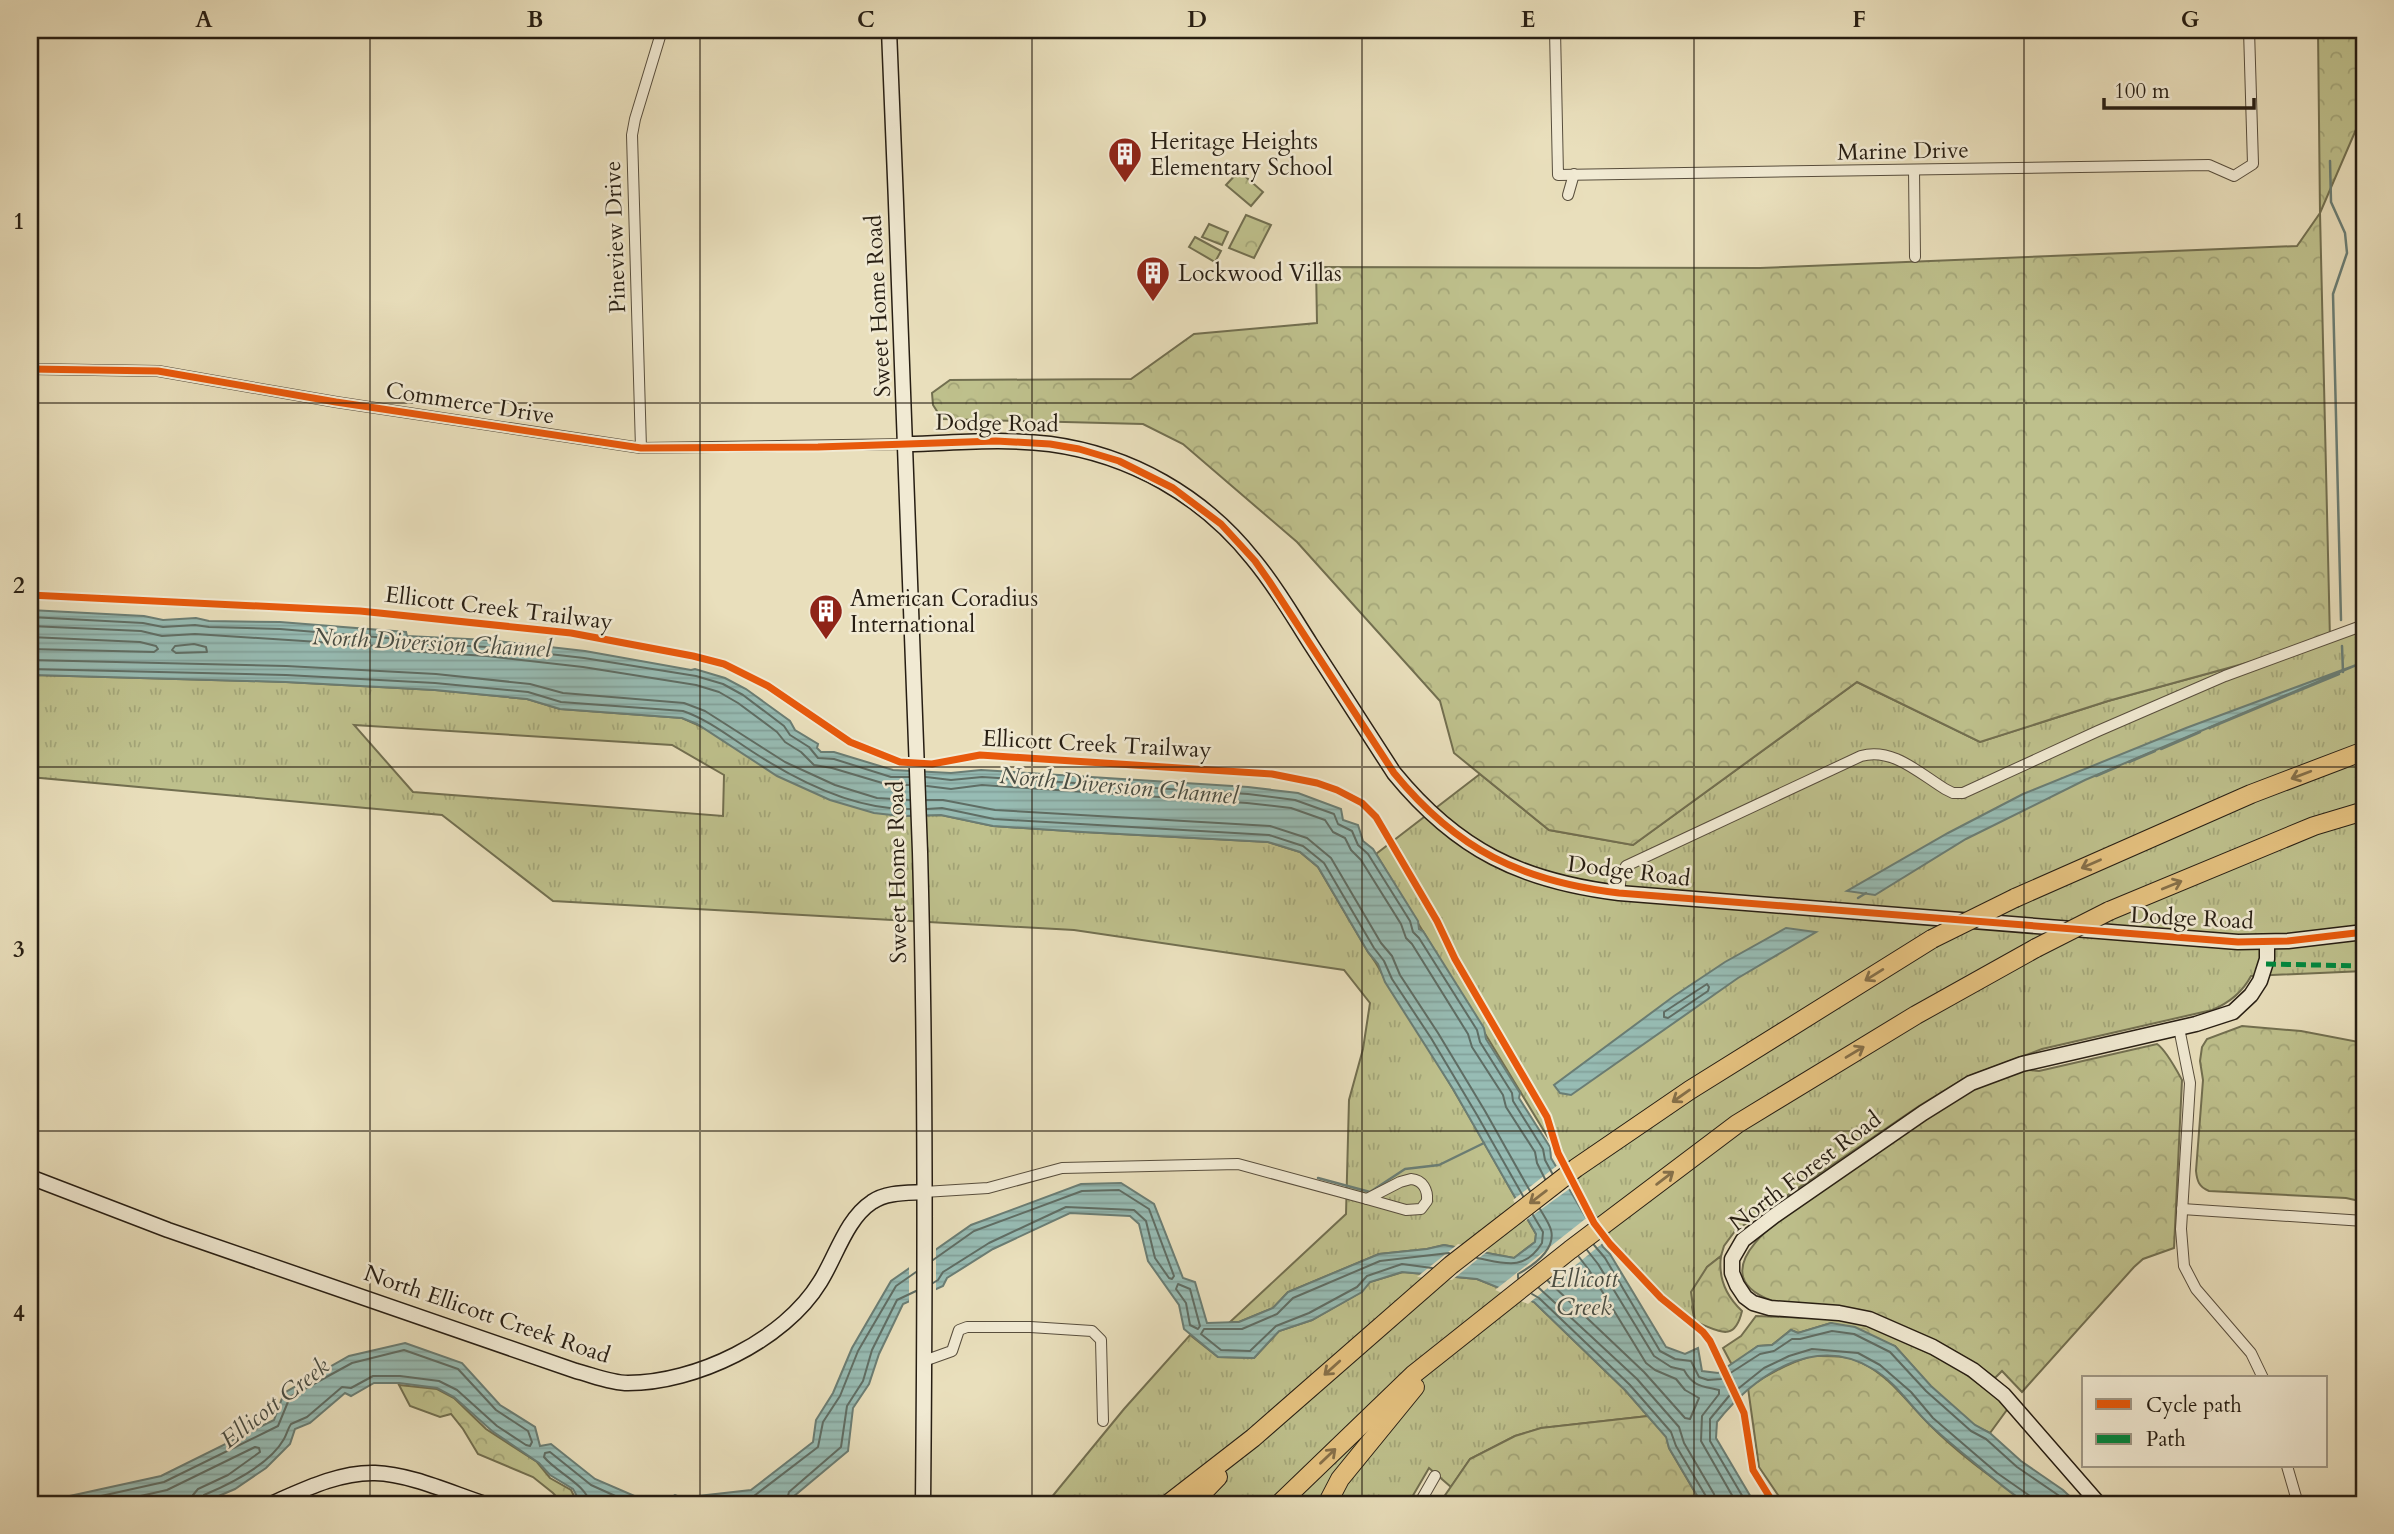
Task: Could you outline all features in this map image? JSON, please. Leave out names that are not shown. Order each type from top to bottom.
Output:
[{"type":"highway","points":[[1168,1504],[1253,1438],[1383,1323],[1507,1221],[1690,1090],[1932,939],[2015,898],[2251,794],[2364,751]]},
{"type":"highway","points":[[1279,1504],[1414,1374],[1737,1124],[1916,1015],[2036,947],[2109,911],[2314,826],[2364,811]]},
{"type":"highway","points":[[1327,1504],[1340,1479],[1370,1440],[1450,1346]]},
{"type":"highway","points":[[1192,1504],[1253,1438]]},
{"type":"street","name":"Pineview Drive","points":[[641,448],[632,135],[662,30]]},
{"type":"street","name":"Sweet Home Road","points":[[889,30],[907,444],[920,854],[924,1192],[923,1504]]},
{"type":"street","points":[[1555,30],[1558,175],[1574,174],[1568,195]]},
{"type":"street","name":"Marine Drive","points":[[1574,174],[2209,165],[2234,176],[2253,164],[2249,30]]},
{"type":"street","points":[[1914,170],[1915,257]]},
{"type":"street","name":"Commerce Drive","points":[[30,369],[158,371],[336,402],[641,448],[907,444]]},
{"type":"street","name":"Dodge Road","points":[[907,444],[1020,442],[1069,447],[1119,461],[1180,492],[1221,524],[1255,561],[1394,773],[1434,818],[1461,839],[1518,869],[1562,884],[1619,893],[2146,935],[2267,942],[2364,932]]},
{"type":"street","points":[[1619,893],[1621,876],[1626,866],[1861,756],[1873,752],[1885,753],[1945,789],[1953,793],[1963,793],[2225,676],[2364,625]]},
{"type":"street","name":"North Forest Road","points":[[2099,1504],[2004,1395],[1973,1370],[1933,1347],[1869,1319],[1839,1313],[1770,1308],[1753,1303],[1737,1285],[1732,1273],[1732,1259],[1740,1244],[1753,1231],[1891,1134],[1971,1083],[2022,1064],[2219,1018],[2242,1005],[2255,990],[2262,976],[2267,959],[2267,942]]},
{"type":"street","points":[[2179,1028],[2190,1083],[2181,1246],[2186,1271],[2196,1289],[2251,1353],[2262,1376]]},
{"type":"street","name":"North Ellicott Creek Road","points":[[30,1177],[168,1230],[576,1371],[624,1383],[654,1382],[685,1375],[721,1362],[759,1341],[797,1311],[819,1285],[853,1222],[864,1208],[874,1200],[891,1194],[988,1188],[1062,1168],[1238,1164],[1367,1199],[1416,1211],[1425,1205],[1427,1194],[1422,1183],[1411,1179],[1367,1199]]},
{"type":"street","points":[[2182,1209],[2364,1221]]},
{"type":"street","points":[[924,1361],[952,1351],[959,1330],[967,1327],[1092,1331],[1101,1340],[1103,1420]]},
{"type":"street","points":[[2288,1468],[2298,1504]]},
{"type":"street","points":[[271,1504],[332,1480],[373,1473],[398,1476],[485,1504]]},
{"type":"street","points":[[1419,1504],[1436,1476]]},
{"type":"green space","points":[[2318,30],[2364,30],[2364,111],[2320,213]]},
{"type":"green space","points":[[1239,171],[1263,192],[1251,206],[1226,185]]},
{"type":"green space","points":[[2320,213],[2330,640],[2108,701],[1980,742],[1857,682],[1633,845],[1549,830],[1454,753],[1440,701],[1297,542],[1183,444],[1143,424],[942,419],[933,405],[932,393],[950,380],[1131,379],[1194,334],[1317,323],[1316,267],[1760,268],[2297,246]]},
{"type":"green space","points":[[1246,215],[1271,225],[1254,258],[1229,248]]},
{"type":"green space","points":[[1209,224],[1228,232],[1222,245],[1202,237]]},
{"type":"green space","points":[[1195,237],[1221,251],[1215,262],[1189,247]]},
{"type":"green space","points":[[2364,631],[2364,971],[2251,976],[2234,997],[2212,1010],[2042,1049],[1967,1077],[1919,1106],[1735,1231],[1724,1246],[1721,1256],[1707,1267],[1692,1307],[1695,1322],[1662,1298],[1612,1243],[1376,854],[1480,774],[1549,830],[1633,845],[1857,682],[1980,742],[2108,701]]},
{"type":"green space","points":[[30,677],[286,682],[435,690],[527,699],[560,709],[682,718],[901,816],[941,815],[993,826],[1268,842],[1300,852],[1318,867],[1451,1085],[1536,1234],[1535,1242],[1514,1258],[1444,1245],[1379,1254],[1288,1292],[1273,1308],[1239,1322],[1230,1322],[1346,1214],[1349,1100],[1363,1049],[1370,1003],[1344,970],[1074,930],[553,901],[442,815],[30,777]],"holes":[[[354,725],[672,745],[724,775],[723,816],[413,792]]]},
{"type":"green space","points":[[2242,1026],[2301,1031],[2364,1043],[2364,1202],[2346,1198],[2209,1191],[2199,1183],[2196,1171],[2203,1080],[2200,1061],[2202,1047],[2207,1039]]},
{"type":"green space","points":[[2157,1044],[2182,1080],[2174,1248],[2143,1259],[2134,1267],[2022,1392],[2002,1371],[1995,1378],[1952,1350],[1917,1332],[1782,1304],[1753,1290],[1742,1274],[1747,1255],[1762,1235],[1784,1215],[1926,1117],[1966,1093],[2020,1070],[2039,1071]]},
{"type":"green space","points":[[1721,1256],[1724,1286],[1742,1311],[1734,1328],[1724,1332],[1695,1322],[1691,1292],[1707,1267]]},
{"type":"green space","points":[[1403,1272],[1477,1279],[1534,1302],[1625,1390],[1648,1416],[1542,1428],[1515,1436],[1470,1459],[1451,1487],[1429,1468],[1408,1504],[1046,1504],[1124,1409],[1190,1335],[1218,1357],[1254,1358],[1279,1331],[1312,1320],[1361,1292],[1370,1282]]},
{"type":"green space","points":[[1756,1316],[1834,1319],[1865,1324],[1951,1363],[2009,1407],[1990,1433],[1975,1426],[1931,1387],[1895,1346],[1831,1323],[1798,1333],[1791,1330],[1772,1345],[1758,1346],[1732,1365],[1723,1348],[1741,1336]]},
{"type":"green space","points":[[1812,1356],[1849,1358],[1870,1367],[1888,1381],[1952,1445],[2029,1504],[1784,1504],[1759,1467],[1748,1388],[1778,1369]]},
{"type":"green space","points":[[399,1385],[437,1389],[454,1398],[486,1429],[537,1462],[550,1478],[571,1490],[577,1502],[582,1504],[563,1504],[533,1477],[478,1454],[451,1414],[440,1417],[410,1406]]},
{"type":"green space","points":[[1648,1416],[1667,1437],[1669,1448],[1702,1504],[1439,1504],[1470,1459],[1515,1436],[1541,1428]]},
{"type":"water","name":"North Diversion Channel","points":[[30,610],[144,616],[163,620],[196,618],[209,621],[280,622],[585,651],[695,669],[725,678],[746,689],[790,721],[795,730],[818,744],[817,748],[821,752],[834,752],[893,770],[951,773],[981,770],[1248,787],[1298,793],[1341,809],[1343,820],[1358,825],[1363,841],[1373,849],[1418,921],[1419,929],[1423,931],[1484,1028],[1486,1039],[1550,1147],[1551,1158],[1666,1347],[1685,1354],[1698,1348],[1702,1371],[1718,1373],[1758,1346],[1772,1345],[1791,1330],[1798,1333],[1831,1323],[1855,1327],[1895,1346],[1931,1386],[1975,1425],[1990,1433],[2021,1461],[2063,1490],[2078,1504],[2041,1506],[2020,1499],[1936,1431],[1881,1374],[1851,1359],[1829,1356],[1807,1358],[1767,1376],[1749,1389],[1717,1422],[1716,1438],[1755,1504],[1702,1504],[1669,1448],[1666,1437],[1625,1390],[1534,1302],[1477,1279],[1402,1272],[1370,1282],[1362,1292],[1312,1320],[1279,1331],[1254,1358],[1218,1357],[1184,1329],[1179,1305],[1148,1261],[1139,1224],[1130,1216],[1070,1213],[993,1249],[947,1278],[943,1286],[903,1304],[879,1354],[869,1384],[853,1408],[848,1451],[793,1497],[793,1504],[659,1504],[675,1495],[690,1501],[698,1496],[751,1490],[813,1442],[816,1420],[833,1393],[852,1348],[891,1281],[971,1225],[1081,1184],[1121,1183],[1154,1204],[1183,1278],[1195,1282],[1207,1323],[1239,1322],[1273,1308],[1288,1292],[1379,1254],[1444,1245],[1514,1258],[1535,1242],[1536,1234],[1453,1089],[1385,982],[1378,964],[1368,952],[1318,867],[1300,852],[1268,842],[993,826],[941,815],[901,816],[874,813],[830,800],[777,776],[697,724],[682,718],[560,709],[527,699],[435,690],[286,682],[30,677]]},
{"type":"water","points":[[2364,662],[2085,780],[1966,839],[1875,895],[1847,891],[2023,794],[2186,728]]},
{"type":"water","points":[[1786,928],[1816,932],[1738,978],[1571,1095],[1560,1093],[1554,1085],[1674,996],[1725,962]]},
{"type":"water","name":"Ellicott Creek","points":[[405,1343],[462,1363],[500,1405],[535,1427],[540,1446],[551,1444],[595,1479],[653,1504],[590,1504],[579,1500],[573,1489],[492,1431],[454,1397],[437,1388],[374,1383],[351,1396],[345,1393],[310,1423],[295,1429],[290,1444],[266,1468],[235,1489],[200,1504],[33,1504],[161,1476],[274,1420],[284,1393],[349,1356]]},
{"type":"pier","points":[[1559,1164],[1572,1187],[1525,1221],[1513,1200]]},
{"type":"pier","points":[[1589,1216],[1604,1242],[1528,1304],[1495,1290]]},
{"type":"pier","points":[[1458,1244],[1489,1250],[1452,1280],[1417,1277]]},
{"type":"pier","points":[[936,1246],[936,1293],[909,1305],[909,1263]]},
{"type":"waterway","points":[[2330,161],[2331,202],[2345,233],[2347,253],[2333,294],[2341,620]]},
{"type":"waterway","points":[[2342,646],[2343,672]]},
{"type":"waterway","points":[[2209,728],[2339,674]]},
{"type":"waterway","points":[[2161,749],[2200,732]]},
{"type":"waterway","points":[[2129,762],[2155,751]]},
{"type":"waterway","points":[[2096,776],[2119,766]]},
{"type":"waterway","points":[[1858,898],[1866,893]]},
{"type":"waterway","points":[[1318,1178],[1370,1192],[1405,1169],[1439,1165],[1484,1143]]},
{"type":"marked path","points":[[2266,964],[2364,966]]},
{"type":"cycle path","points":[[30,369],[158,371],[336,402],[641,448],[818,447],[996,441],[1050,444],[1079,449],[1119,461],[1173,488],[1221,524],[1255,561],[1269,581],[1394,773],[1442,823],[1467,842],[1521,870],[1584,888],[1619,893],[2238,942],[2288,941],[2364,932]]},
{"type":"cycle path","name":"Ellicott Creek Trailway","points":[[30,595],[360,611],[571,633],[724,664],[768,686],[850,742],[900,762],[932,764],[980,755],[1272,774],[1317,783],[1362,803],[1376,817],[1547,1117],[1558,1153],[1594,1223],[1661,1298],[1703,1332],[1710,1341],[1744,1413],[1753,1470],[1774,1504]]},
{"type":"place","name":"Heritage Heights Elementary School","points":[[1125,184]]},
{"type":"place","name":"Lockwood Villas","points":[[1153,303]]},
{"type":"place","name":"American Coradius International","points":[[826,641]]}]
